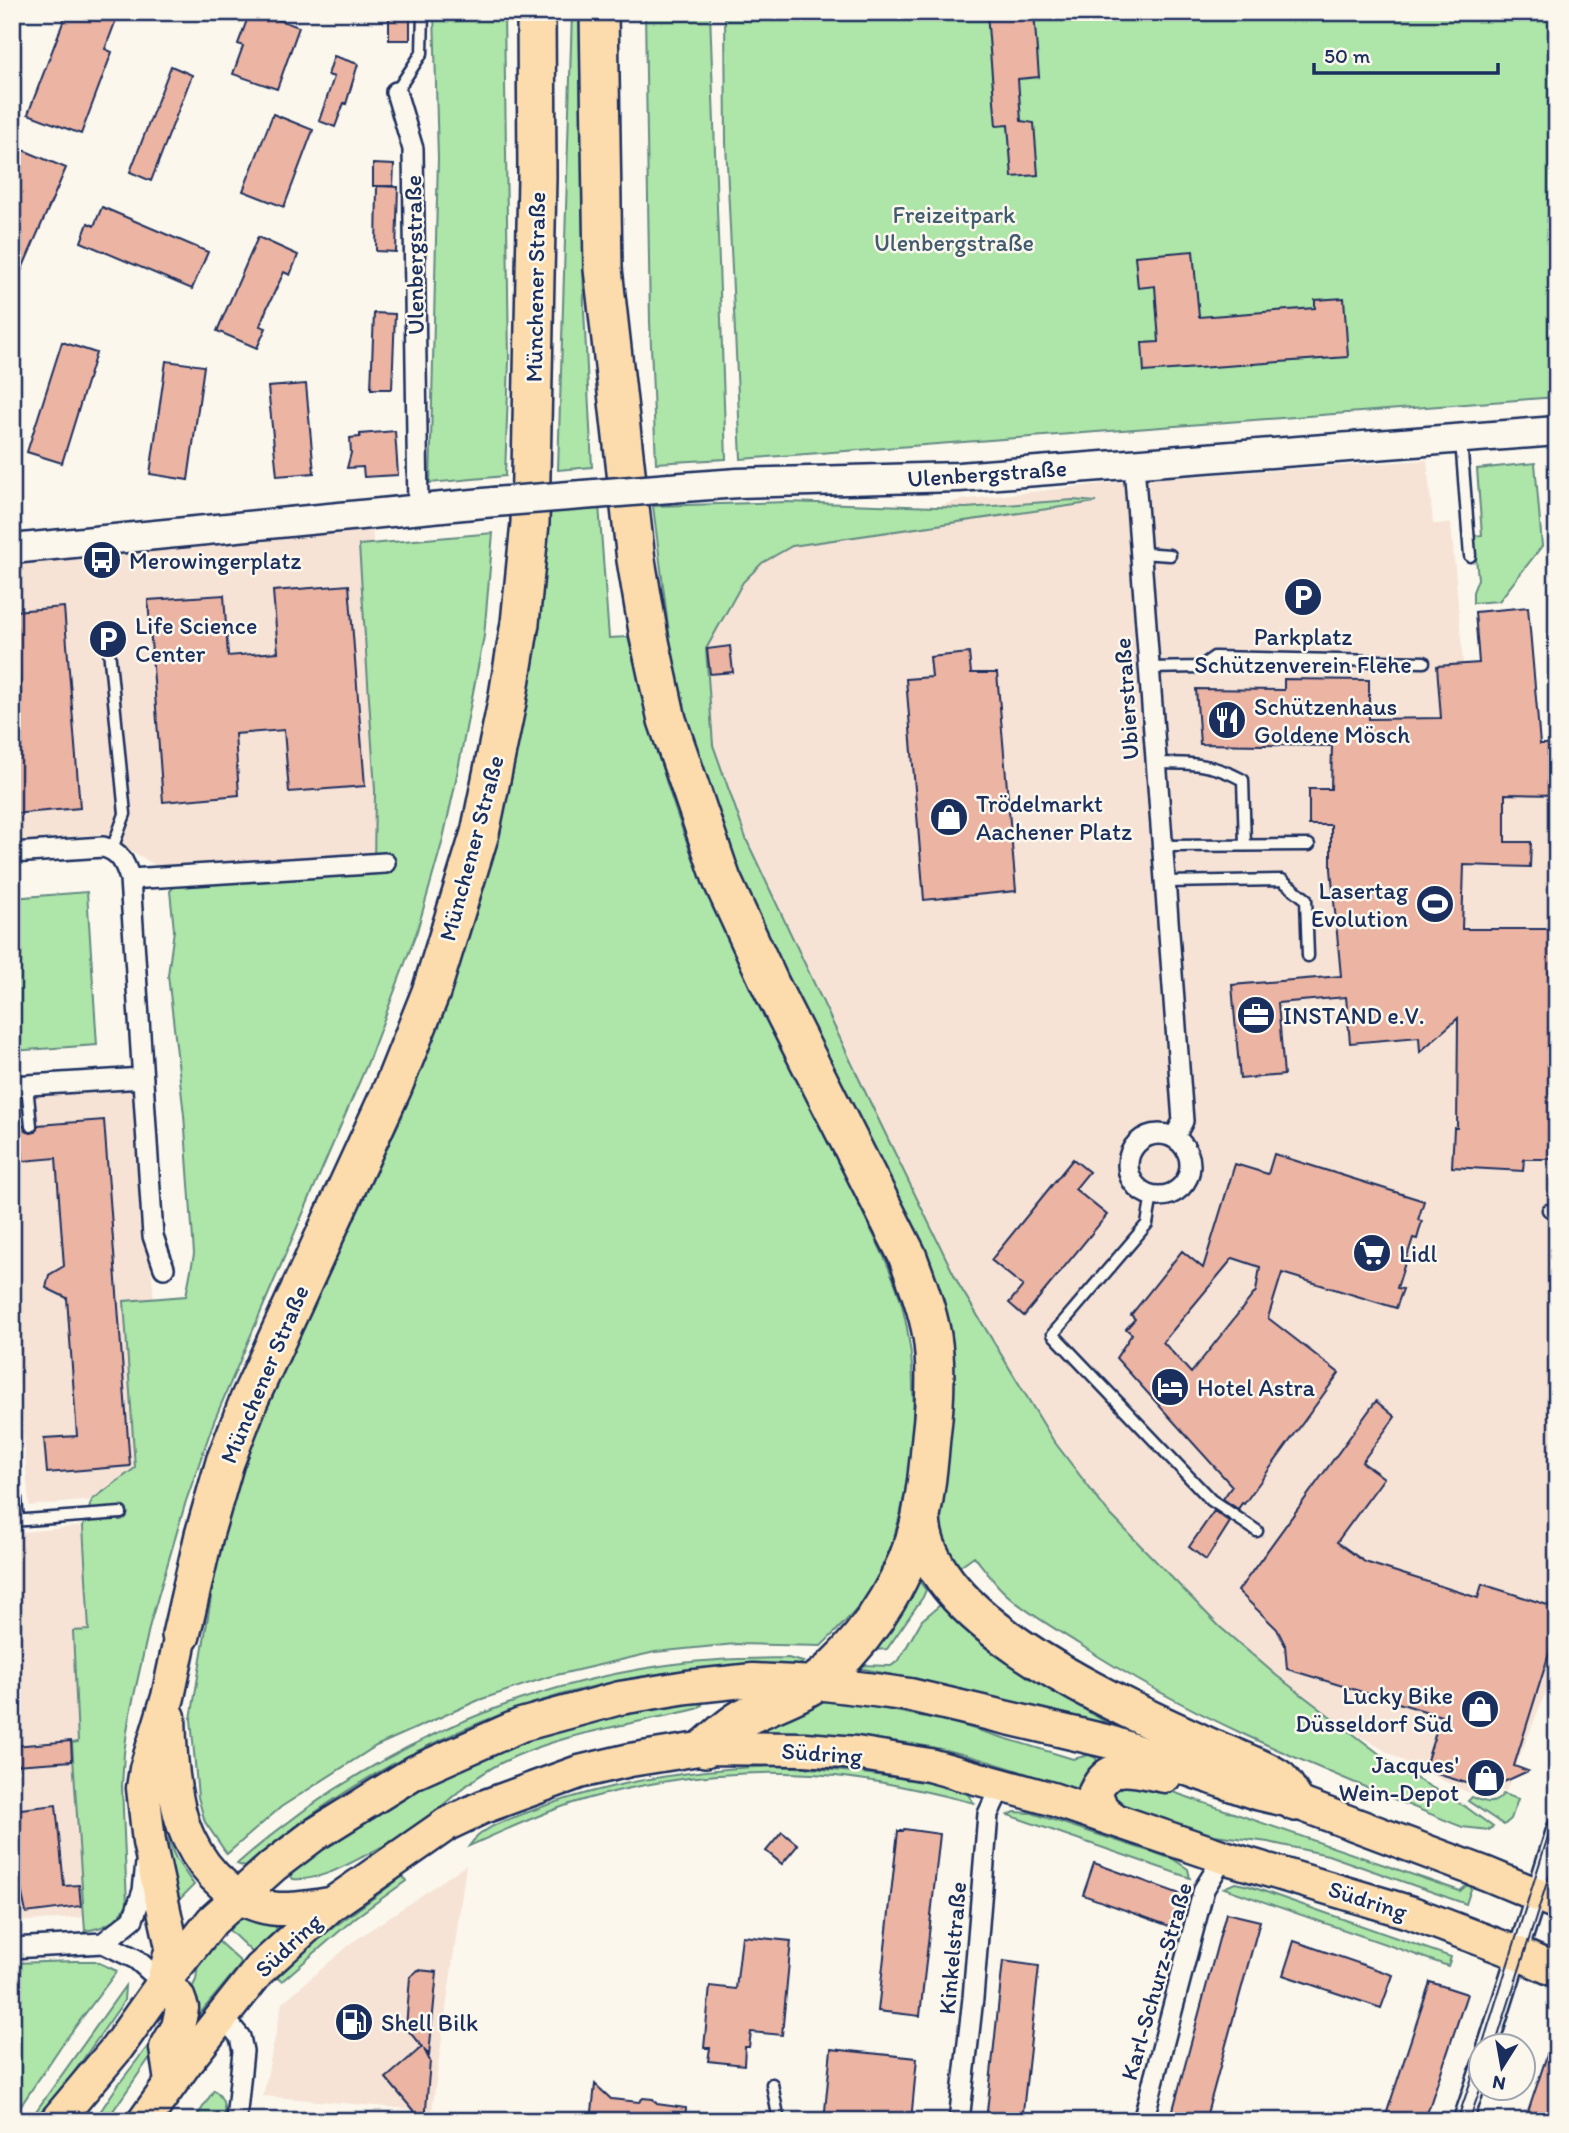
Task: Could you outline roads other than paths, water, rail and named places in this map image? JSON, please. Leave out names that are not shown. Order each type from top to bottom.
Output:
[{"type":"highway","name":"Münchener Straße","points":[[181,1635],[204,1535],[225,1462],[255,1387],[431,992],[480,832],[518,636],[530,523],[537,177],[536,12]]},
{"type":"highway","points":[[599,12],[603,269],[628,502],[649,637],[667,720],[722,880],[771,986],[907,1255],[922,1295],[932,1338],[934,1392],[921,1517],[925,1548],[962,1601],[1002,1634],[1078,1683],[1279,1779],[1294,1802]]},
{"type":"highway","points":[[705,1748],[742,1719],[780,1703],[816,1683],[847,1654],[884,1604],[905,1565],[921,1517]]},
{"type":"main road","points":[[163,1983],[172,1947],[149,1842],[143,1788],[146,1769],[168,1697],[181,1635]]},
{"type":"main road","points":[[56,2121],[117,2049],[163,1983],[212,1921],[281,1860],[367,1800],[415,1772],[521,1725],[620,1698],[687,1687],[753,1680],[816,1683],[910,1695],[1110,1742],[1256,1793]]},
{"type":"main road","points":[[168,1697],[169,1741],[176,1791],[189,1839],[213,1876],[240,1897],[277,1909],[332,1904]]},
{"type":"main road","name":"Südring","points":[[144,2121],[222,2015],[260,1969],[332,1904],[447,1824],[484,1807],[579,1772],[630,1760],[705,1748],[805,1749],[929,1765],[1114,1819],[1224,1857],[1412,1913],[1518,1953],[1557,1971]]},
{"type":"main road","points":[[1114,1819],[1102,1809],[1095,1792],[1105,1775],[1118,1770],[1146,1772],[1294,1802],[1547,1898]]},
{"type":"main road","points":[[163,1983],[178,1997],[182,2008],[178,2027],[166,2048],[171,2082]]},
{"type":"street","name":"Ulenbergstraße","points":[[396,92],[413,149],[418,509]]},
{"type":"street","name":"Ulenbergstraße","points":[[12,549],[418,509],[670,488],[738,483],[959,477],[1557,430]]},
{"type":"street","name":"Ubierstraße","points":[[1134,464],[1184,1121],[1174,1138]]},
{"type":"street","points":[[12,853],[93,846],[112,849],[119,855],[130,878],[153,1236],[164,1268]]},
{"type":"street","points":[[130,878],[385,863]]},
{"type":"street","points":[[20,1086],[143,1078]]},
{"type":"street","points":[[1155,1133],[1174,1138],[1188,1153],[1189,1171],[1185,1181],[1171,1193],[1152,1195],[1143,1191],[1130,1177],[1128,1158],[1138,1141],[1155,1133]]},
{"type":"street","name":"Kinkelstraße","points":[[959,2121],[973,1998],[988,1814],[995,1799],[1006,1786]]},
{"type":"street","points":[[1493,2032],[1518,1953],[1547,1898],[1557,1829]]},
{"type":"street","points":[[103,1943],[133,1919],[143,1891],[149,1842]]},
{"type":"street","name":"Karl-Schurz-Straße","points":[[1143,2121],[1205,1889],[1224,1857]]},
{"type":"street","points":[[12,1948],[103,1943],[136,1959],[163,1983]]},
{"type":"street","points":[[222,2015],[240,2037],[243,2051],[236,2121]]},
{"type":"street","points":[[77,2121],[117,2049]]},
{"type":"street","points":[[1463,2121],[1469,2102]]},
{"type":"lane","name":"Ulenbergstraße","points":[[396,92],[422,53],[423,12]]},
{"type":"lane","points":[[1461,439],[1470,556]]},
{"type":"lane","points":[[1141,553],[1170,555]]},
{"type":"lane","points":[[108,639],[125,814],[112,849]]},
{"type":"lane","points":[[1149,668],[1200,667],[1214,657],[1424,662]]},
{"type":"lane","points":[[1155,763],[1194,763],[1222,769],[1243,780],[1245,845]]},
{"type":"lane","points":[[1163,845],[1309,845]]},
{"type":"lane","points":[[1166,882],[1282,880],[1306,899],[1308,956]]},
{"type":"lane","points":[[20,1086],[31,1126]]},
{"type":"lane","points":[[1152,1195],[1147,1224],[1053,1334],[1211,1500],[1257,1531]]},
{"type":"lane","points":[[12,1455],[15,1521],[121,1513]]},
{"type":"lane","points":[[772,2084],[779,2121]]},
{"type":"tram line","points":[[1486,2032],[1557,1808]]},
{"type":"tram line","points":[[1499,2032],[1557,1851]]},
{"type":"tram line","points":[[1457,2121],[1468,2089]]},
{"type":"tram line","points":[[1469,2121],[1476,2102]]},
{"type":"place","name":"Merowingerplatz","points":[[102,560]]},
{"type":"place","name":"Parkplatz Schützenverein Flehe","points":[[1303,597]]},
{"type":"place","name":"Life Science Center","points":[[108,639]]},
{"type":"place","name":"Schützenhaus Goldene Mösch","points":[[1227,720]]},
{"type":"place","name":"Trödelmarkt Aachener Platz","points":[[949,817]]},
{"type":"place","name":"Lasertag Evolution","points":[[1435,904]]},
{"type":"place","name":"INSTAND e.V.","points":[[1256,1015]]},
{"type":"place","name":"Lidl","points":[[1372,1253]]},
{"type":"place","name":"Hotel Astra","points":[[1170,1387]]},
{"type":"place","name":"Lucky Bike Düsseldorf Süd","points":[[1480,1709]]},
{"type":"place","name":"Jacques' Wein-Depot","points":[[1486,1778]]},
{"type":"place","name":"Shell Bilk","points":[[354,2022]]},
{"type":"park label","name":"Freizeitpark Ulenbergstraße","points":[[954,228]]}]
